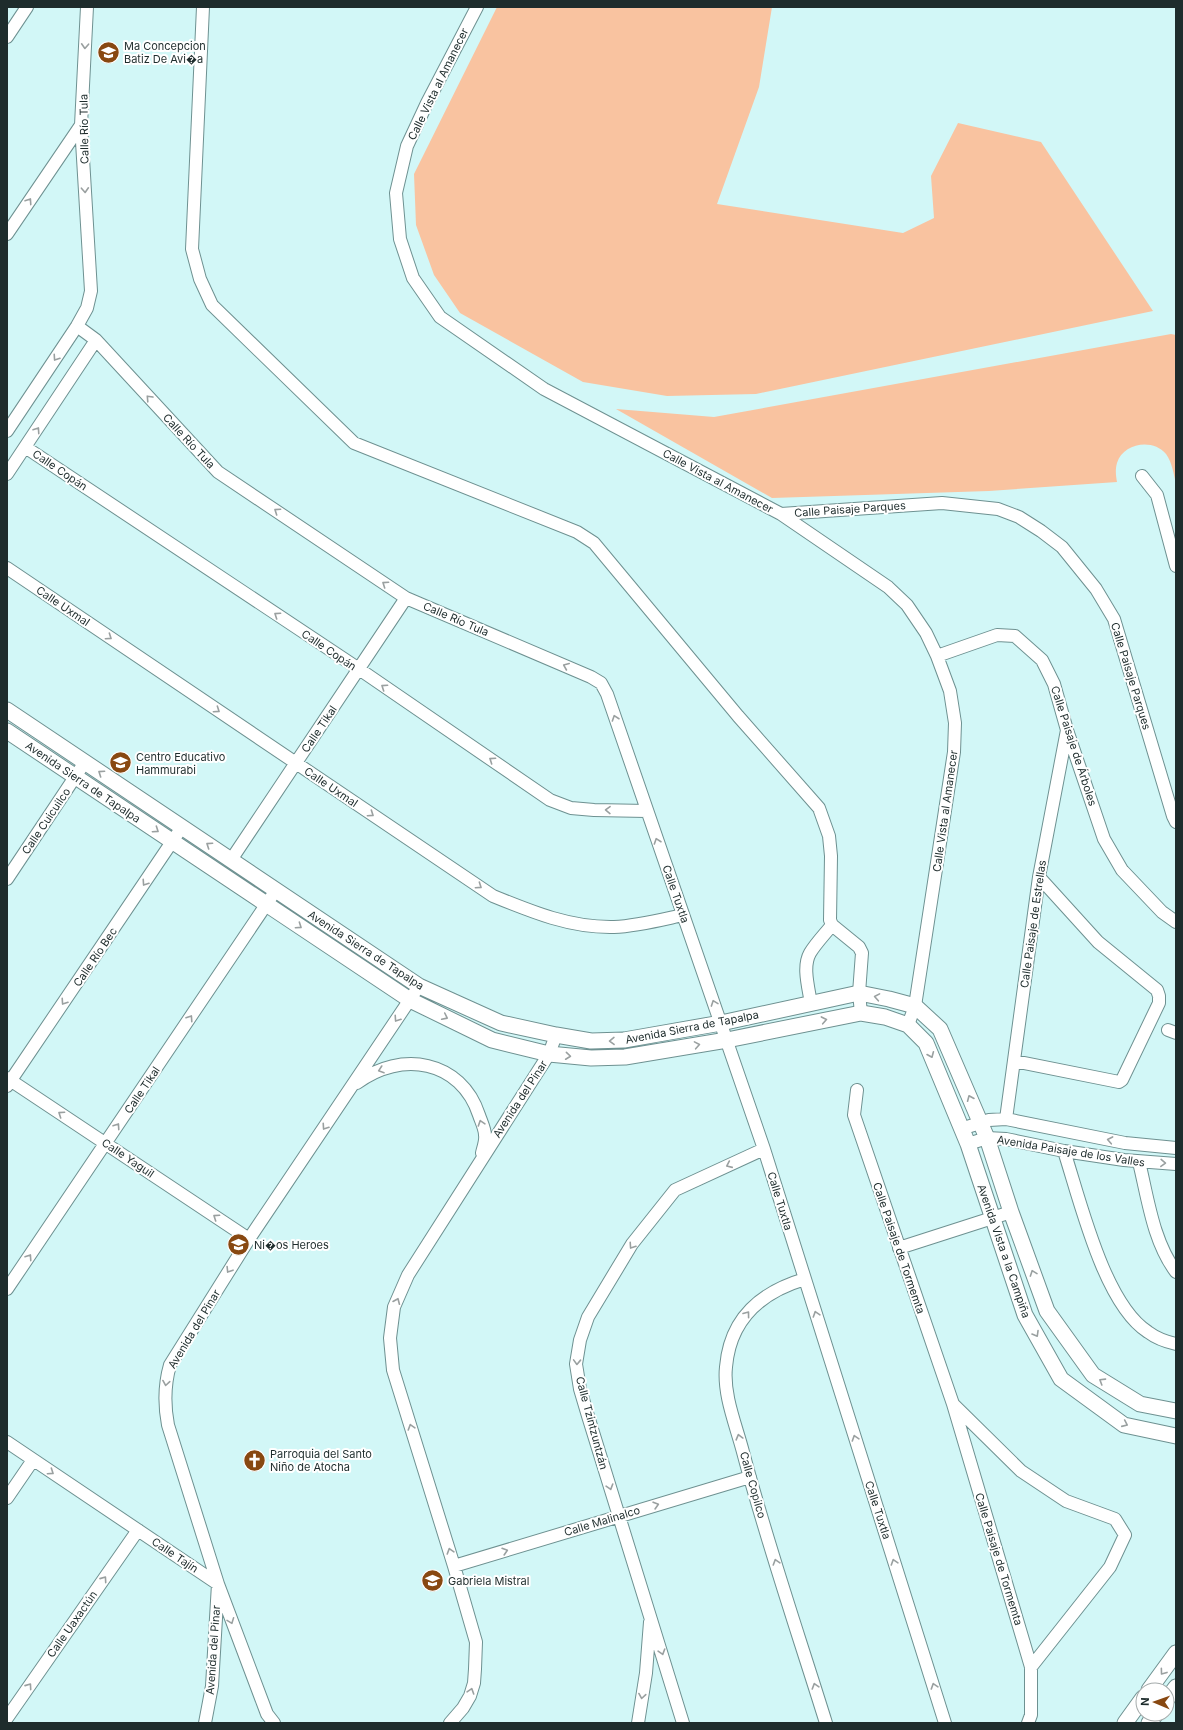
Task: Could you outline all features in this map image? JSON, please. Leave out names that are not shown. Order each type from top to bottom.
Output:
[{"type":"street","points":[[7,37],[27,7]]},
{"type":"street","name":"Calle Río Tula","points":[[87,7],[81,125],[91,291],[87,308],[77,326],[96,340],[218,472],[406,598],[591,677],[601,683]]},
{"type":"street","points":[[204,7],[192,249],[200,279],[212,305],[354,443],[577,532],[594,543],[738,716],[819,808],[829,836],[831,856],[830,920],[832,925],[859,947],[862,953],[859,993],[861,1013]]},
{"type":"street","name":"Calle Vista al Amanecer","points":[[477,7],[427,103],[407,146],[396,193],[400,239],[413,278],[440,317],[544,389],[781,514],[888,586],[906,605],[919,624],[937,656],[950,691],[954,723],[954,752],[915,1006],[908,1025]]},
{"type":"street","points":[[7,234],[81,125]]},
{"type":"street","points":[[7,431],[77,326]]},
{"type":"street","points":[[7,474],[96,340]]},
{"type":"street","name":"Calle Copán","points":[[25,447],[359,670],[550,800],[571,808],[647,811]]},
{"type":"street","points":[[1142,476],[1157,495],[1176,566]]},
{"type":"street","name":"Calle Paisaje Parques","points":[[781,514],[942,503],[998,510],[1019,517],[1062,547],[1091,583],[1114,619],[1172,816],[1176,822]]},
{"type":"street","name":"Calle Uxmal","points":[[7,568],[493,896],[540,915],[562,922],[613,927],[636,925],[683,915]]},
{"type":"street","name":"Calle Tikal","points":[[231,860],[406,598]]},
{"type":"street","name":"Calle Paisaje de Árboles","points":[[937,656],[997,635],[1015,636],[1042,660],[1054,684],[1067,730],[1104,839],[1122,870],[1140,891],[1162,912],[1176,922]]},
{"type":"street","name":"Calle Tuxtla","points":[[601,683],[607,694],[764,1149],[945,1723]]},
{"type":"street","name":"Avenida Sierra de Tapalpa","points":[[7,710],[418,986],[501,1023],[591,1041],[624,1040],[721,1023],[859,993],[915,1006]]},
{"type":"street","name":"Calle Paisaje de Estrellas","points":[[1006,1119],[1039,877],[1067,730]]},
{"type":"street","name":"Avenida Sierra de Tapalpa","points":[[7,731],[410,1000],[492,1040],[549,1054],[592,1058],[625,1057],[727,1040],[861,1013],[885,1017],[908,1025]]},
{"type":"street","name":"Calle Cuicuilco","points":[[7,879],[85,762]]},
{"type":"street","name":"Calle Río Bec","points":[[8,1081],[182,827]]},
{"type":"street","points":[[1014,1061],[1119,1082],[1122,1080],[1159,1003],[1157,990],[1098,942],[1039,877]]},
{"type":"street","name":"Calle Tikal","points":[[7,1289],[276,890]]},
{"type":"street","points":[[811,1004],[807,975],[809,954],[832,925]]},
{"type":"street","name":"Avenida del Pinar","points":[[205,1723],[212,1686],[218,1584],[168,1425],[165,1390],[170,1365],[249,1239],[352,1087],[418,986]]},
{"type":"street","name":"Avenida Vista a la Campiña","points":[[915,1006],[940,1029],[987,1138],[1011,1212],[1047,1311],[1093,1375],[1140,1404],[1176,1411]]},
{"type":"street","name":"Avenida Vista a la Campiña","points":[[908,1025],[926,1043],[968,1144],[1025,1314],[1061,1379],[1124,1425],[1176,1436]]},
{"type":"street","name":"Avenida del Pinar","points":[[450,1723],[463,1708],[470,1696],[474,1683],[476,1642],[393,1370],[390,1338],[394,1306],[408,1275],[549,1054],[556,1035]]},
{"type":"street","name":"Avenida del Pinar","points":[[352,1087],[374,1073],[400,1065],[426,1065],[444,1071],[466,1088],[473,1101],[485,1135],[481,1160]]},
{"type":"street","name":"Calle Yaguil","points":[[8,1081],[249,1239]]},
{"type":"street","name":"Calle Paisaje de Tormemta","points":[[857,1090],[854,1115],[953,1404],[1031,1667],[1030,1715],[1028,1723]]},
{"type":"street","name":"Avenida Paisaje de los Valles","points":[[962,1129],[980,1122],[1006,1119],[1125,1143],[1176,1148]]},
{"type":"street","name":"Avenida Paisaje de los Valles","points":[[968,1144],[987,1138],[1006,1139],[1064,1151],[1139,1162],[1176,1164]]},
{"type":"street","name":"Calle Tzintzuntzán","points":[[683,1723],[580,1389],[576,1364],[580,1340],[588,1317],[632,1244],[675,1190],[764,1149]]},
{"type":"street","points":[[1064,1151],[1096,1253],[1114,1291],[1131,1316],[1147,1332],[1168,1342],[1176,1344]]},
{"type":"street","points":[[1139,1162],[1158,1240],[1166,1259],[1176,1272]]},
{"type":"street","points":[[899,1248],[1011,1212]]},
{"type":"street","name":"Calle Copilco","points":[[805,1279],[790,1283],[756,1303],[744,1317],[731,1343],[726,1366],[725,1386],[750,1477],[826,1723]]},
{"type":"street","name":"Calle Paisaje de Tormemta","points":[[953,1404],[1021,1471],[1066,1501],[1115,1519],[1125,1535],[1110,1567],[1031,1667]]},
{"type":"street","name":"Calle Tajín","points":[[7,1442],[218,1584]]},
{"type":"street","points":[[7,1498],[33,1460]]},
{"type":"street","name":"Calle Malinalco","points":[[454,1566],[750,1477]]},
{"type":"street","name":"Calle Uaxactún","points":[[7,1718],[138,1530]]},
{"type":"street","points":[[218,1584],[267,1714],[274,1723]]},
{"type":"street","points":[[638,1723],[646,1673],[650,1615]]},
{"type":"street","points":[[1155,1682],[1176,1654]]},
{"type":"street","points":[[1125,1723],[1135,1709]]},
{"type":"shaded area","points":[[497,7],[772,7],[759,87],[717,204],[903,233],[934,218],[931,176],[958,123],[1041,142],[1153,311],[756,394],[667,396],[583,382],[460,313],[434,275],[416,225],[414,174]]},
{"type":"shaded area","points":[[1171,334],[1176,335],[1176,484],[1171,465],[1166,454],[1154,446],[1139,445],[1125,451],[1120,456],[1116,468],[1117,482],[989,491],[772,498],[616,409],[714,417]]},
{"type":"place","name":"Ma Concepcion Batiz De Avi�a","points":[[109,52]]},
{"type":"place","name":"Centro Educativo Hammurabi","points":[[120,763]]},
{"type":"place","name":"Ni�os Heroes","points":[[238,1245]]},
{"type":"place","name":"Parroquia del Santo Niño de Atocha","points":[[254,1460]]},
{"type":"place","name":"Gabriela Mistral","points":[[433,1581]]}]
